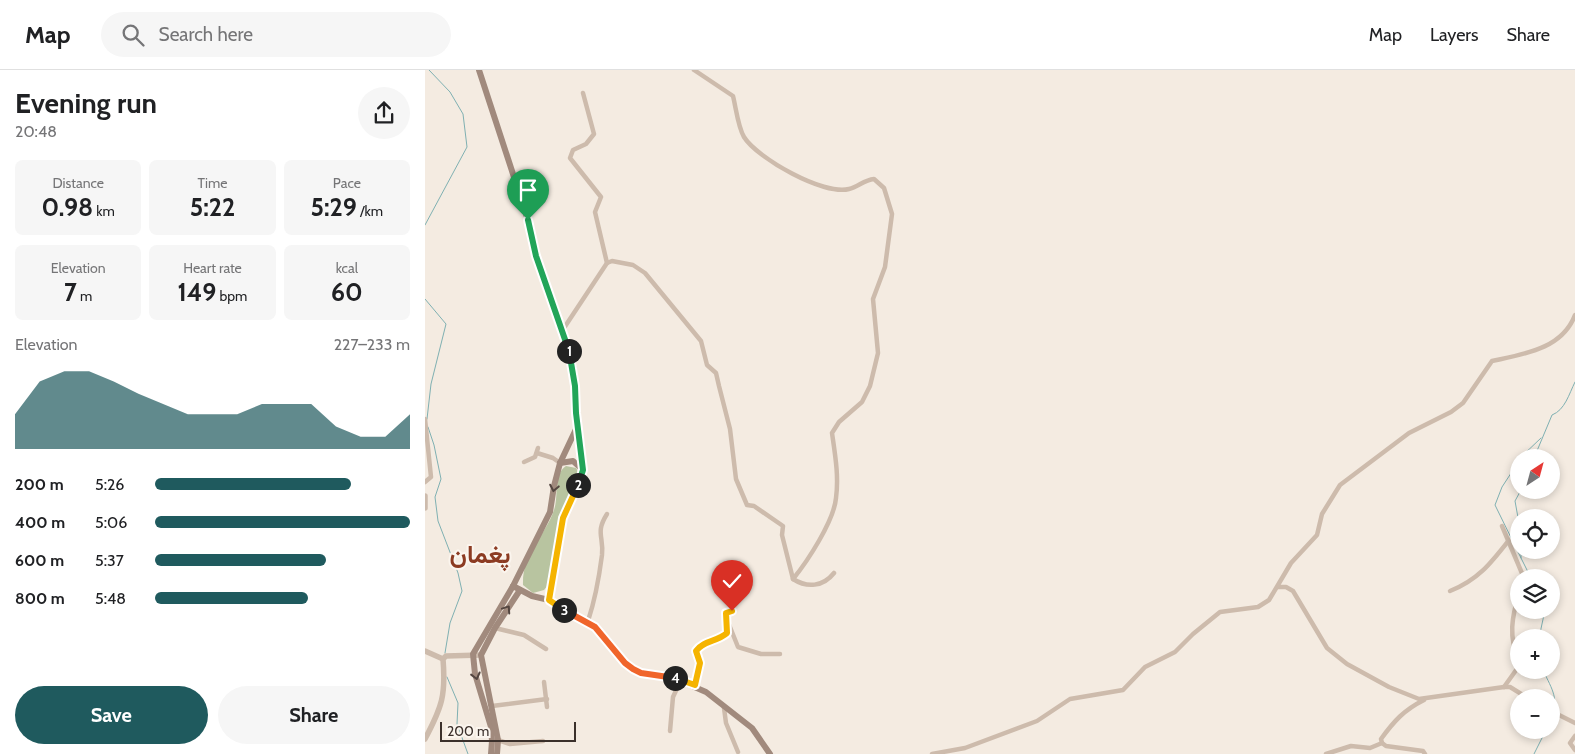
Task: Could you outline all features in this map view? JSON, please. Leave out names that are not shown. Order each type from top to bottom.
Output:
[{"type":"main road","points":[[479,70],[528,220],[536,256],[572,359],[583,470],[563,518],[549,600]]},
{"type":"main road","points":[[491,754],[491,727],[475,674],[473,654],[513,586],[550,512],[560,463],[578,426]]},
{"type":"main road","points":[[560,463],[573,461],[583,470]]},
{"type":"main road","points":[[513,586],[532,596],[549,600],[558,607],[588,621],[602,633],[625,663],[633,669],[641,673],[669,676],[695,685],[706,692],[724,708],[752,728],[770,754]]},
{"type":"main road","points":[[497,754],[498,740],[481,655],[495,628],[520,590]]},
{"type":"street","points":[[694,70],[733,96],[742,135],[760,156],[791,173],[836,190],[849,190],[873,179],[884,188],[892,214],[885,267],[873,299],[878,353],[870,386],[862,402],[839,422],[832,433],[837,462],[836,500],[824,530],[806,563],[793,579]]},
{"type":"street","points":[[583,93],[594,134],[586,144],[573,150],[570,158],[601,198],[595,212],[607,263]]},
{"type":"street","points":[[561,332],[571,320],[607,263],[612,261],[629,263],[645,274],[701,341],[707,365],[716,373],[730,429],[735,457],[736,479],[742,495],[747,505],[754,506],[783,526],[782,535],[793,579],[800,584],[819,584],[828,580],[834,573]]},
{"type":"street","points":[[932,754],[965,748],[1037,721],[1070,699],[1123,690],[1145,667],[1175,652],[1220,612],[1259,607],[1273,598],[1291,563],[1317,535],[1323,514],[1340,485],[1409,432],[1451,412],[1463,402],[1492,361],[1536,350],[1565,335],[1575,315]]},
{"type":"street","points":[[425,419],[431,477],[425,482]]},
{"type":"street","points":[[524,462],[530,461],[537,451],[560,463]]},
{"type":"street","points":[[425,496],[425,508]]},
{"type":"street","points":[[588,621],[596,594],[602,552],[599,535],[600,525],[607,514]]},
{"type":"street","points":[[1502,526],[1520,569]]},
{"type":"street","points":[[1450,591],[1466,585],[1478,576],[1509,540]]},
{"type":"street","points":[[1278,587],[1286,587],[1293,591],[1327,648],[1347,664],[1389,687],[1419,699],[1427,699]]},
{"type":"street","points":[[695,685],[700,663],[696,651],[704,643],[720,639],[727,633],[725,617],[726,613],[732,611]]},
{"type":"street","points":[[725,617],[738,647],[761,654],[779,654]]},
{"type":"street","points":[[495,628],[524,635],[546,649]]},
{"type":"street","points":[[425,651],[443,659]]},
{"type":"street","points":[[443,659],[446,656],[481,655]]},
{"type":"street","points":[[425,739],[440,710],[445,686],[443,659]]},
{"type":"street","points":[[1504,687],[1510,679]]},
{"type":"street","points":[[670,731],[673,697],[681,680]]},
{"type":"street","points":[[544,682],[547,707]]},
{"type":"street","points":[[1382,743],[1381,739],[1397,717],[1407,708],[1427,699],[1467,690],[1504,687],[1512,689]]},
{"type":"street","points":[[491,706],[547,699]]},
{"type":"street","points":[[724,708],[726,723],[738,752]]},
{"type":"street","points":[[1560,716],[1575,723]]},
{"type":"street","points":[[1575,736],[1570,743],[1575,750]]},
{"type":"street","points":[[498,740],[511,744],[543,741]]},
{"type":"street","points":[[1326,754],[1351,746],[1370,748],[1382,743]]},
{"type":"street","points":[[1382,743],[1386,746],[1423,751],[1425,754]]},
{"type":"green space","points":[[566,466],[576,468],[578,479],[558,523],[548,585],[544,590],[533,593],[523,585],[526,563],[550,520],[555,505],[559,474]]},
{"type":"waterway","points":[[425,225],[467,147],[463,114],[450,92],[429,70]]},
{"type":"waterway","points":[[425,299],[446,324],[431,384],[427,419]]},
{"type":"waterway","points":[[1538,449],[1552,415],[1563,406],[1575,382]]},
{"type":"waterway","points":[[428,427],[441,479],[435,497],[438,521],[458,573],[462,591],[450,623],[445,653]]},
{"type":"waterway","points":[[1529,449],[1541,438]]},
{"type":"waterway","points":[[1510,475],[1502,487],[1495,505],[1510,536]]},
{"type":"waterway","points":[[1516,499],[1516,509]]},
{"type":"waterway","points":[[1522,559],[1526,569]]},
{"type":"waterway","points":[[1541,629],[1543,619]]},
{"type":"waterway","points":[[447,677],[458,703],[457,724],[468,754]]},
{"type":"waterway","points":[[1548,679],[1552,689]]},
{"type":"waterway","points":[[1534,754],[1542,739]]},
{"type":"district","name":"پغمان","points":[[480,554]]},
{"type":"route","points":[[528,220],[536,256],[551,305],[572,359],[583,470],[563,518],[549,600],[558,607],[588,621],[602,633],[625,663],[633,669],[641,673],[669,676],[695,685],[700,663],[696,651],[704,643],[720,639],[727,633],[725,617],[726,613],[732,611]]}]
